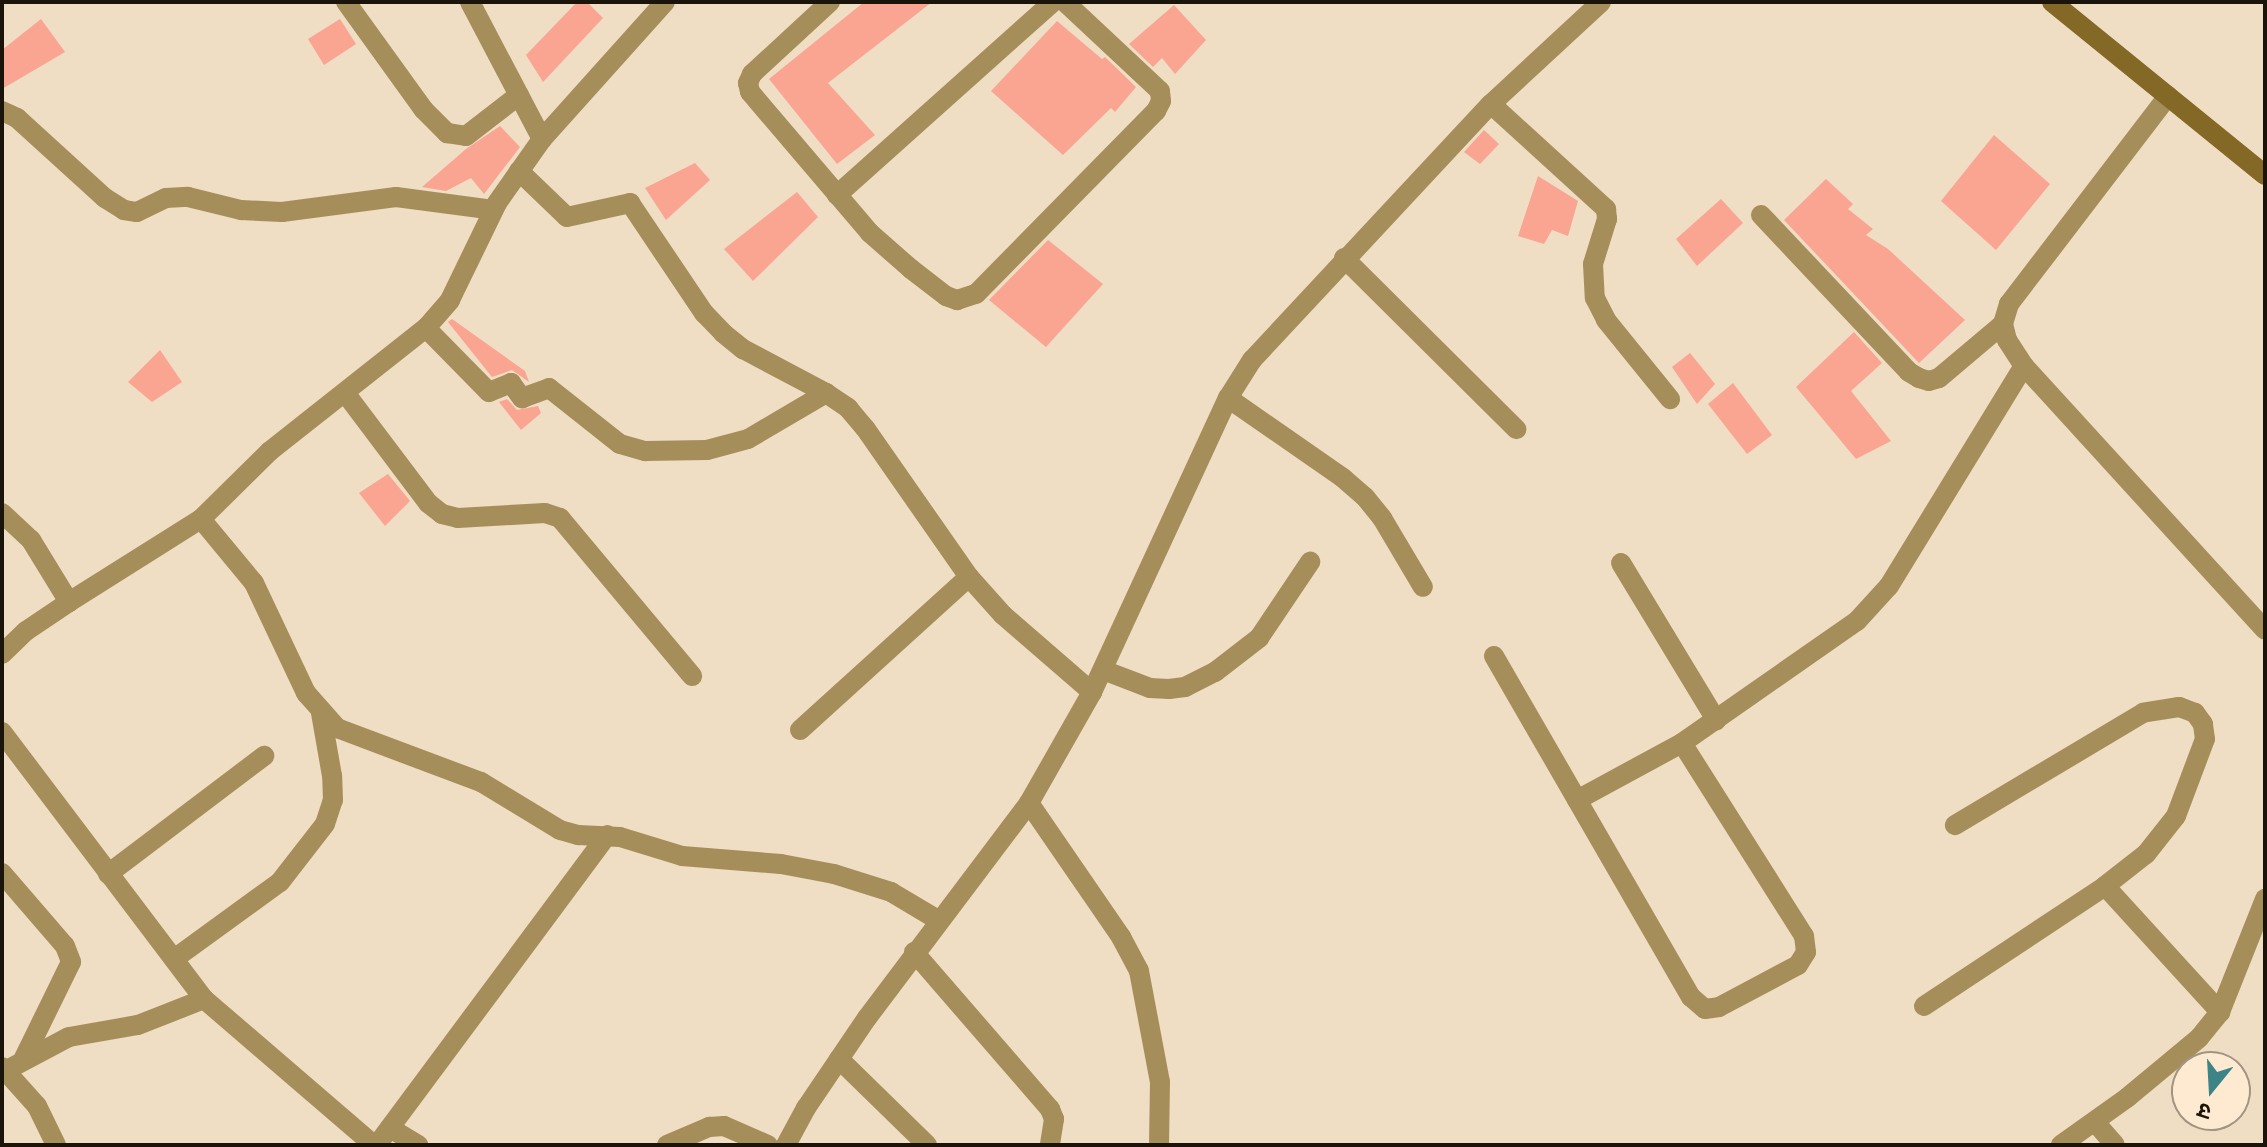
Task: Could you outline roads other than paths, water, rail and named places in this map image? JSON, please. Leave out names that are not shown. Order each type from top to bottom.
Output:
[{"type":"main road","points":[[2052,2],[2265,175]]},
{"type":"street","points":[[346,2],[424,110],[447,133],[466,136],[519,95]]},
{"type":"street","points":[[470,2],[542,139]]},
{"type":"street","points":[[2,654],[26,631],[201,519],[270,451],[426,328],[450,300],[493,210],[542,139],[665,2]]},
{"type":"street","points":[[830,2],[752,74],[748,83],[750,92],[837,195],[895,256],[946,296],[957,300],[976,294],[1156,111],[1161,101],[1160,91],[1065,2]]},
{"type":"street","points":[[837,195],[1053,2]]},
{"type":"street","points":[[786,1145],[806,1108],[914,952],[1029,803],[1092,692],[1228,398],[1252,360],[1491,104],[1601,2]]},
{"type":"street","points":[[2168,96],[2009,304],[2003,324],[2007,340],[2024,366],[2265,630]]},
{"type":"street","points":[[1491,104],[1606,209],[1607,219],[1593,264],[1595,298],[1606,320],[1670,399]]},
{"type":"street","points":[[2,111],[17,118],[105,198],[124,210],[137,212],[166,198],[188,197],[241,210],[282,212],[396,197],[493,210]]},
{"type":"street","points":[[519,171],[567,217],[630,203],[704,313],[743,349],[826,393],[865,428],[969,577],[1003,615],[1092,692]]},
{"type":"street","points":[[1761,215],[1909,372],[1919,378],[1929,381],[1939,378],[2003,324]]},
{"type":"street","points":[[1344,258],[1516,429]]},
{"type":"street","points":[[426,328],[489,392],[511,383],[522,398],[549,388],[620,444],[645,451],[707,450],[748,439],[826,393]]},
{"type":"street","points":[[1577,800],[1682,743],[1857,621],[1889,586],[2024,366]]},
{"type":"street","points":[[346,394],[428,503],[442,514],[458,518],[545,513],[560,518],[692,676]]},
{"type":"street","points":[[1228,398],[1343,478],[1365,497],[1382,518],[1423,587]]},
{"type":"street","points":[[2,513],[31,540],[69,602]]},
{"type":"street","points":[[201,519],[254,583],[306,693],[337,728],[481,782],[560,830],[578,835],[607,835],[682,856],[781,864],[834,874],[891,892],[938,920]]},
{"type":"street","points":[[1103,670],[1150,688],[1169,689],[1185,687],[1215,672],[1259,638],[1310,562]]},
{"type":"street","points":[[1621,563],[1716,720]]},
{"type":"street","points":[[800,730],[969,577]]},
{"type":"street","points":[[1494,656],[1691,997],[1705,1009],[1719,1007],[1798,965],[1806,952],[1804,936],[1682,743]]},
{"type":"street","points":[[1924,1006],[2105,886],[2146,854],[2176,816],[2205,739],[2203,724],[2195,713],[2170,707],[2143,713],[1955,825]]},
{"type":"street","points":[[174,959],[280,882],[325,824],[330,811],[332,788],[321,713]]},
{"type":"street","points":[[2,732],[204,999],[375,1145],[607,835]]},
{"type":"street","points":[[108,874],[264,756]]},
{"type":"street","points":[[1029,803],[1121,937],[1139,971],[1160,1082],[1159,1145]]},
{"type":"street","points":[[2,873],[65,946],[71,962],[10,1066]]},
{"type":"street","points":[[2105,886],[2220,1012]]},
{"type":"street","points":[[2061,1145],[2095,1122],[2199,1038],[2220,1012],[2265,899]]},
{"type":"street","points":[[914,952],[1050,1109],[1054,1119],[1050,1145]]},
{"type":"street","points":[[10,1066],[69,1037],[138,1025],[204,999]]},
{"type":"street","points":[[839,1059],[927,1145]]},
{"type":"street","points":[[10,1066],[37,1106],[56,1145]]},
{"type":"street","points":[[2095,1122],[2115,1145]]},
{"type":"street","points":[[667,1145],[709,1127],[724,1126],[768,1145]]},
{"type":"street","points":[[390,1128],[418,1145]]}]
